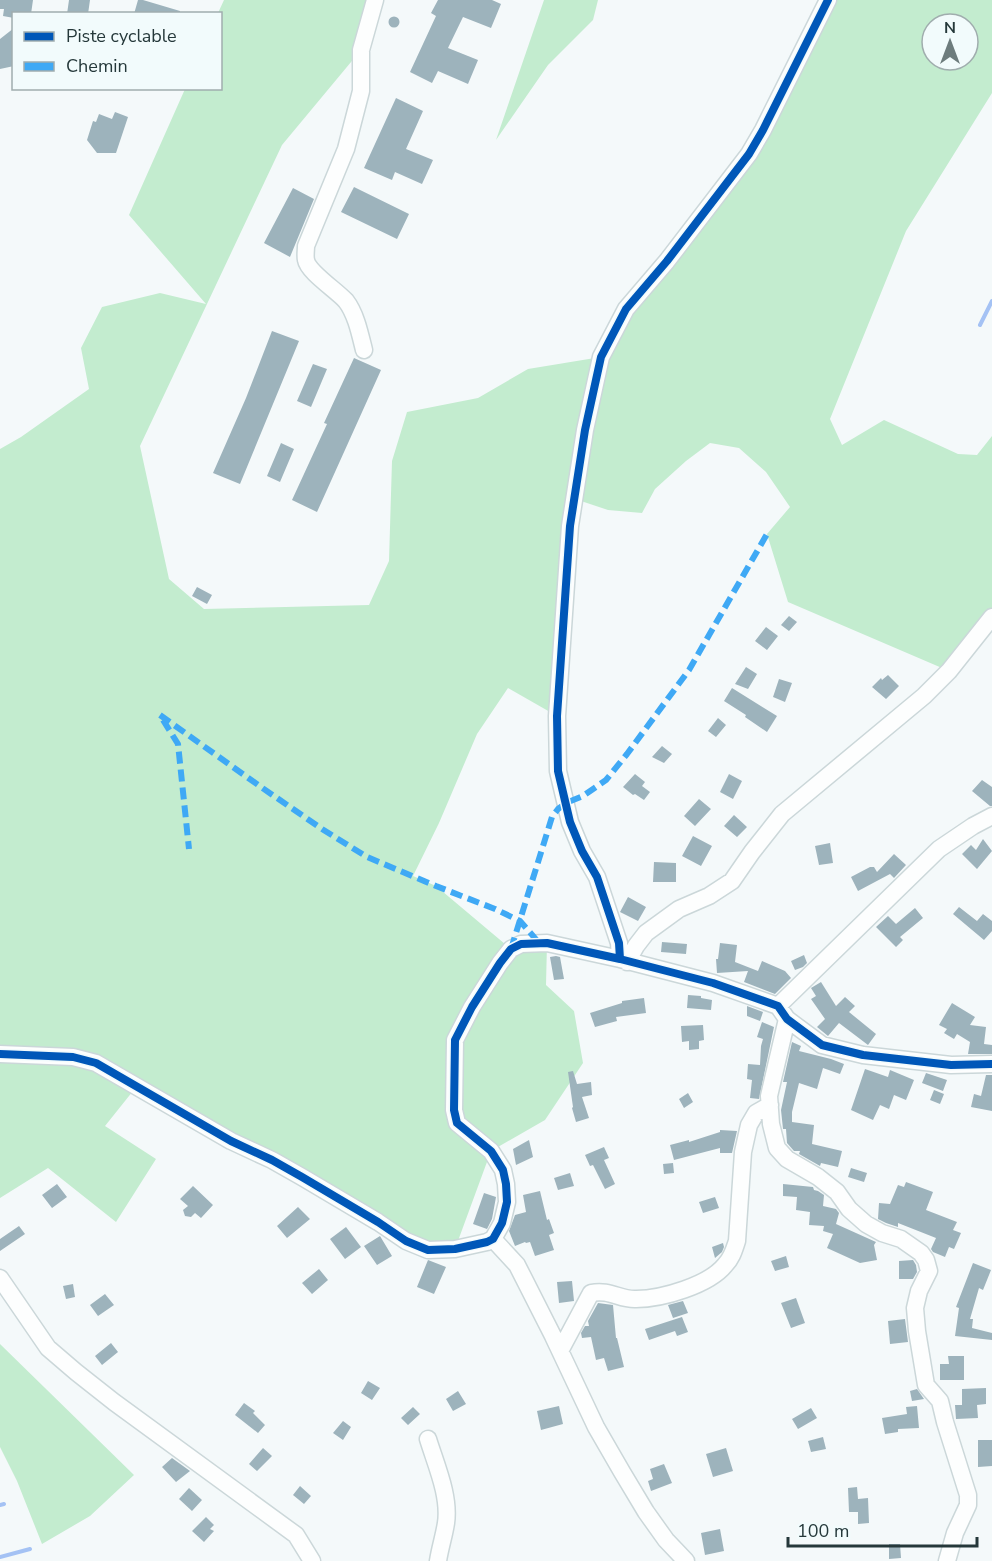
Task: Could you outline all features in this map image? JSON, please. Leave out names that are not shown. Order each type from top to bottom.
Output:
[{"type":"street","points":[[364,350],[348,303],[332,286],[310,270],[306,261],[306,246],[346,149],[361,91],[361,50],[375,0]]},
{"type":"street","points":[[624,961],[597,877],[582,851],[570,822],[558,771],[557,716],[570,526],[585,430],[601,357],[626,309],[667,261],[749,154],[828,0]]},
{"type":"street","points":[[624,961],[646,933],[679,909],[709,896],[732,881],[782,814],[924,696],[949,671],[992,617]]},
{"type":"street","points":[[947,1561],[955,1533],[968,1505],[968,1495],[940,1401],[926,1385],[915,1308],[929,1271],[926,1260],[921,1253],[901,1239],[882,1233],[866,1224],[849,1209],[837,1192],[818,1177],[788,1159],[777,1148],[771,1124],[769,1096],[783,1013],[939,849],[992,816]]},
{"type":"street","points":[[0,1054],[73,1057],[96,1063],[231,1141],[302,1177],[406,1241],[428,1250],[455,1249],[487,1242],[493,1239],[502,1223],[507,1202],[503,1170],[491,1151],[458,1123],[454,1110],[455,1040],[472,1007],[500,963],[511,950],[521,944],[547,943],[713,983],[783,1013],[822,1045],[863,1055],[951,1065],[992,1064]]},
{"type":"street","points":[[560,1351],[591,1293],[602,1291],[634,1300],[664,1296],[699,1284],[724,1267],[733,1255],[737,1240],[743,1152],[749,1125],[756,1113],[770,1105]]},
{"type":"street","points":[[493,1239],[517,1265],[596,1427],[622,1472],[666,1540],[686,1561]]},
{"type":"street","points":[[0,1278],[48,1348],[114,1402],[296,1535],[312,1561]]},
{"type":"street","points":[[428,1439],[446,1504],[447,1522],[438,1561]]},
{"type":"green space","points":[[224,0],[375,0],[361,50],[282,145],[140,446],[169,579],[204,609],[369,605],[389,561],[392,461],[407,412],[478,398],[528,369],[601,357],[749,154],[828,0],[992,0],[992,93],[906,231],[830,419],[842,445],[884,420],[958,454],[977,455],[992,436],[992,617],[949,671],[788,602],[767,534],[790,507],[766,472],[739,448],[710,443],[655,489],[642,513],[608,510],[575,499],[557,716],[508,688],[477,734],[439,823],[413,876],[436,886],[511,949],[547,943],[546,985],[574,1011],[583,1063],[545,1120],[491,1151],[455,1249],[428,1250],[137,1086],[105,1126],[156,1159],[116,1222],[48,1168],[0,1198],[0,449],[89,389],[81,348],[102,307],[160,293],[206,304],[129,215],[185,90],[222,90],[222,12],[218,12]]},
{"type":"green space","points":[[544,0],[598,0],[593,20],[548,65],[496,140]]},
{"type":"green space","points":[[0,1344],[134,1475],[90,1516],[42,1544],[17,1481],[0,1447]]},
{"type":"building","points":[[0,0],[33,0],[31,12],[12,12],[12,18],[3,16],[4,9],[0,9]]},
{"type":"building","points":[[69,0],[90,0],[88,12],[67,12]]},
{"type":"building","points":[[138,0],[180,11],[180,12],[135,12]]},
{"type":"building","points":[[438,0],[492,0],[501,4],[491,28],[463,17],[448,48],[478,60],[468,84],[438,71],[432,83],[410,72],[436,16],[431,13]]},
{"type":"building","points":[[394,16],[400,22],[394,28],[388,22]]},
{"type":"building","points":[[12,30],[12,66],[0,69],[0,39]]},
{"type":"building","points":[[396,98],[423,111],[406,149],[433,160],[422,184],[395,172],[392,180],[364,168]]},
{"type":"building","points":[[115,112],[128,117],[116,153],[97,153],[87,140],[93,121],[96,122],[99,114],[112,119]]},
{"type":"building","points":[[354,187],[409,214],[397,239],[341,212]]},
{"type":"building","points":[[293,188],[314,199],[290,257],[264,243]]},
{"type":"building","points":[[272,331],[299,341],[240,484],[213,473]]},
{"type":"building","points":[[354,358],[381,370],[317,512],[292,500]]},
{"type":"building","points":[[313,364],[327,369],[311,407],[297,401]]},
{"type":"building","points":[[281,443],[294,449],[280,482],[267,476]]},
{"type":"building","points":[[197,587],[212,595],[207,604],[192,596]]},
{"type":"building","points":[[789,616],[797,622],[789,631],[781,625]]},
{"type":"building","points":[[766,627],[778,636],[767,650],[755,641]]},
{"type":"building","points":[[746,667],[757,674],[748,689],[735,684]]},
{"type":"building","points":[[888,675],[899,686],[886,699],[872,687]]},
{"type":"building","points":[[779,679],[792,683],[785,702],[773,697]]},
{"type":"building","points":[[732,688],[777,716],[767,732],[724,701]]},
{"type":"building","points":[[718,718],[726,725],[716,737],[708,731]]},
{"type":"building","points":[[662,746],[672,754],[664,763],[652,757]]},
{"type":"building","points":[[635,774],[645,782],[642,786],[650,792],[644,800],[623,787]]},
{"type":"building","points":[[729,774],[742,781],[733,799],[720,792]]},
{"type":"building","points":[[982,780],[992,787],[992,806],[972,791]]},
{"type":"building","points":[[699,799],[711,809],[695,826],[684,816]]},
{"type":"building","points":[[734,815],[747,827],[737,837],[724,826]]},
{"type":"building","points":[[693,836],[712,846],[701,866],[682,856]]},
{"type":"building","points":[[983,839],[992,851],[977,869],[962,854],[971,845],[976,850]]},
{"type":"building","points":[[830,843],[833,863],[819,865],[815,846]]},
{"type":"building","points":[[894,854],[906,865],[894,878],[890,874],[858,891],[851,877],[870,867],[874,867],[877,872]]},
{"type":"building","points":[[654,862],[676,863],[676,882],[653,882]]},
{"type":"building","points":[[628,897],[646,907],[638,921],[620,912]]},
{"type":"building","points":[[959,907],[977,921],[983,914],[992,921],[992,931],[984,940],[953,914]]},
{"type":"building","points":[[915,908],[923,918],[900,937],[903,940],[896,947],[876,927],[888,916],[896,924]]},
{"type":"building","points":[[662,942],[687,944],[686,954],[661,952]]},
{"type":"building","points":[[720,943],[737,945],[735,962],[758,971],[762,961],[785,971],[791,978],[775,994],[744,982],[748,971],[717,973],[716,959],[718,959]]},
{"type":"building","points":[[804,955],[807,963],[795,970],[791,961]]},
{"type":"building","points":[[550,957],[560,957],[564,979],[554,980]]},
{"type":"building","points":[[821,982],[836,1006],[845,997],[855,1006],[849,1012],[876,1034],[868,1045],[839,1023],[828,1036],[817,1027],[825,1019],[811,999],[816,996],[811,988]]},
{"type":"building","points":[[688,995],[712,1000],[711,1010],[687,1008]]},
{"type":"building","points":[[644,998],[646,1013],[616,1017],[617,1021],[595,1027],[590,1013],[622,1003],[622,1001]]},
{"type":"building","points":[[952,1003],[975,1017],[970,1025],[986,1027],[984,1044],[992,1045],[992,1054],[968,1054],[970,1042],[957,1034],[954,1039],[944,1033],[947,1029],[939,1025]]},
{"type":"building","points":[[747,1006],[763,1012],[760,1021],[747,1016]]},
{"type":"building","points":[[762,1022],[774,1027],[759,1099],[750,1098],[752,1080],[747,1079],[748,1064],[760,1065],[763,1039],[757,1037]]},
{"type":"building","points":[[703,1025],[704,1040],[699,1041],[699,1049],[689,1050],[689,1041],[682,1042],[681,1026]]},
{"type":"building","points":[[792,1042],[801,1046],[799,1051],[844,1064],[840,1074],[823,1068],[817,1089],[799,1083],[792,1112],[792,1122],[814,1125],[812,1144],[842,1151],[838,1167],[821,1163],[820,1166],[799,1154],[800,1151],[794,1151],[787,1143],[781,1110],[787,1082],[783,1082]]},
{"type":"building","points":[[865,1069],[888,1077],[890,1070],[914,1080],[906,1100],[894,1095],[889,1109],[880,1105],[873,1120],[851,1110]]},
{"type":"building","points":[[573,1071],[577,1084],[591,1082],[592,1095],[582,1097],[589,1118],[576,1122],[568,1072]]},
{"type":"building","points":[[926,1073],[947,1080],[943,1091],[922,1083]]},
{"type":"building","points":[[986,1075],[992,1075],[992,1111],[971,1107],[974,1094],[981,1096]]},
{"type":"building","points":[[934,1090],[944,1094],[940,1104],[930,1100]]},
{"type":"building","points":[[688,1093],[693,1102],[684,1108],[679,1099]]},
{"type":"building","points":[[720,1130],[737,1131],[732,1153],[720,1153],[720,1148],[674,1160],[670,1145],[689,1140],[689,1142],[720,1132]]},
{"type":"building","points":[[529,1140],[533,1157],[516,1165],[513,1149]]},
{"type":"building","points":[[604,1147],[609,1158],[604,1160],[615,1184],[605,1189],[593,1165],[590,1166],[585,1155]]},
{"type":"building","points":[[673,1163],[674,1173],[664,1174],[663,1164]]},
{"type":"building","points":[[851,1168],[867,1173],[864,1182],[848,1177]]},
{"type":"building","points":[[570,1173],[574,1186],[558,1190],[554,1178]]},
{"type":"building","points":[[906,1182],[933,1192],[926,1210],[957,1222],[953,1230],[961,1233],[954,1249],[949,1247],[945,1257],[931,1249],[936,1238],[898,1223],[898,1227],[878,1219],[879,1203],[890,1204],[898,1185],[904,1187]]},
{"type":"building","points":[[57,1184],[67,1197],[52,1208],[42,1195]]},
{"type":"building","points":[[783,1184],[813,1187],[814,1190],[824,1195],[823,1206],[836,1209],[839,1213],[836,1224],[876,1242],[874,1245],[877,1260],[860,1263],[827,1248],[833,1234],[823,1231],[824,1226],[809,1225],[810,1212],[796,1210],[797,1197],[783,1196]]},
{"type":"building","points":[[193,1186],[213,1205],[201,1218],[195,1213],[191,1217],[185,1216],[183,1210],[188,1206],[180,1199]]},
{"type":"building","points":[[540,1191],[547,1220],[549,1219],[554,1233],[549,1235],[554,1250],[535,1256],[530,1242],[515,1246],[509,1231],[515,1215],[526,1212],[523,1195]]},
{"type":"building","points":[[484,1193],[496,1197],[492,1219],[487,1229],[473,1224]]},
{"type":"building","points":[[715,1197],[719,1208],[703,1213],[699,1202]]},
{"type":"building","points":[[298,1207],[310,1219],[287,1238],[277,1226]]},
{"type":"building","points":[[19,1226],[25,1234],[0,1251],[0,1239]]},
{"type":"building","points":[[346,1227],[361,1247],[345,1259],[330,1239]]},
{"type":"building","points":[[380,1236],[392,1256],[377,1265],[364,1246]]},
{"type":"building","points":[[723,1243],[722,1252],[715,1258],[712,1247]]},
{"type":"building","points":[[786,1256],[789,1267],[775,1271],[771,1261]]},
{"type":"building","points":[[428,1260],[446,1267],[434,1294],[417,1287]]},
{"type":"building","points":[[913,1260],[917,1272],[913,1279],[899,1279],[899,1261]]},
{"type":"building","points":[[973,1263],[991,1270],[983,1290],[979,1288],[970,1319],[973,1319],[972,1328],[992,1333],[992,1340],[955,1336],[959,1308],[956,1307]]},
{"type":"building","points":[[319,1269],[328,1280],[312,1294],[302,1283]]},
{"type":"building","points":[[572,1281],[574,1301],[559,1303],[557,1282]]},
{"type":"building","points":[[73,1284],[75,1297],[66,1299],[63,1286]]},
{"type":"building","points":[[105,1294],[114,1305],[98,1316],[90,1305]]},
{"type":"building","points":[[796,1298],[805,1323],[791,1328],[781,1303]]},
{"type":"building","points":[[683,1301],[688,1313],[673,1318],[668,1305]]},
{"type":"building","points":[[598,1303],[613,1305],[616,1338],[624,1367],[608,1371],[604,1358],[596,1360],[591,1337],[582,1338],[581,1333],[585,1326],[589,1326],[588,1321]]},
{"type":"building","points":[[682,1317],[688,1332],[677,1336],[675,1331],[649,1340],[645,1329]]},
{"type":"building","points":[[905,1319],[908,1342],[890,1344],[888,1321]]},
{"type":"building","points":[[111,1343],[118,1352],[102,1365],[95,1356]]},
{"type":"building","points":[[948,1356],[964,1356],[964,1380],[940,1380],[940,1364],[949,1364]]},
{"type":"building","points":[[368,1381],[380,1388],[372,1400],[361,1393]]},
{"type":"building","points":[[986,1388],[986,1404],[977,1405],[978,1418],[956,1419],[955,1405],[962,1405],[962,1389]]},
{"type":"building","points":[[917,1389],[924,1399],[912,1401],[910,1391]]},
{"type":"building","points":[[458,1391],[466,1404],[453,1411],[446,1399]]},
{"type":"building","points":[[244,1403],[255,1411],[253,1413],[265,1425],[258,1433],[235,1415]]},
{"type":"building","points":[[559,1406],[563,1424],[541,1430],[537,1411]]},
{"type":"building","points":[[917,1406],[919,1428],[898,1429],[898,1432],[885,1434],[882,1418],[907,1414],[906,1407]]},
{"type":"building","points":[[413,1407],[420,1414],[408,1425],[401,1418]]},
{"type":"building","points":[[811,1408],[817,1418],[798,1429],[792,1419]]},
{"type":"building","points":[[343,1421],[351,1427],[343,1440],[333,1433]]},
{"type":"building","points":[[823,1437],[826,1449],[811,1452],[808,1441]]},
{"type":"building","points":[[978,1440],[992,1440],[992,1466],[978,1467]]},
{"type":"building","points":[[263,1448],[272,1456],[257,1471],[249,1464]]},
{"type":"building","points":[[726,1448],[733,1471],[713,1477],[706,1454]]},
{"type":"building","points":[[172,1458],[190,1471],[176,1482],[162,1467]]},
{"type":"building","points":[[664,1464],[672,1483],[651,1491],[648,1481],[653,1479],[650,1469]]},
{"type":"building","points":[[300,1486],[311,1496],[304,1504],[293,1495]]},
{"type":"building","points":[[857,1487],[858,1499],[868,1498],[869,1523],[858,1524],[858,1512],[849,1512],[848,1488]]},
{"type":"building","points":[[189,1488],[202,1500],[192,1511],[179,1499]]},
{"type":"building","points":[[206,1517],[214,1525],[210,1529],[214,1531],[204,1542],[192,1531]]},
{"type":"building","points":[[720,1529],[724,1551],[705,1555],[701,1533]]},
{"type":"building","points":[[889,1544],[900,1544],[901,1558],[889,1559]]},
{"type":"waterway","points":[[980,325],[992,301]]},
{"type":"waterway","points":[[0,1505],[4,1504]]},
{"type":"waterway","points":[[0,1557],[30,1549]]},
{"type":"marked path","points":[[511,949],[552,817],[566,803],[583,796],[606,780],[627,754],[689,670],[767,534]]},
{"type":"marked path","points":[[160,715],[322,829],[367,857],[520,921],[540,944]]},
{"type":"marked path","points":[[163,720],[178,744],[189,849]]},
{"type":"cycle path","points":[[620,959],[619,943],[597,877],[582,851],[570,822],[558,771],[557,716],[570,526],[585,430],[601,357],[626,309],[667,261],[749,154],[828,0]]},
{"type":"cycle path","points":[[0,1054],[73,1057],[96,1063],[231,1141],[302,1177],[406,1241],[428,1250],[455,1249],[487,1242],[493,1239],[502,1223],[507,1202],[503,1170],[491,1151],[457,1123],[454,1110],[455,1040],[472,1007],[500,963],[511,949],[521,944],[547,943],[713,983],[778,1006],[787,1019],[822,1045],[863,1055],[951,1065],[992,1064]]}]
